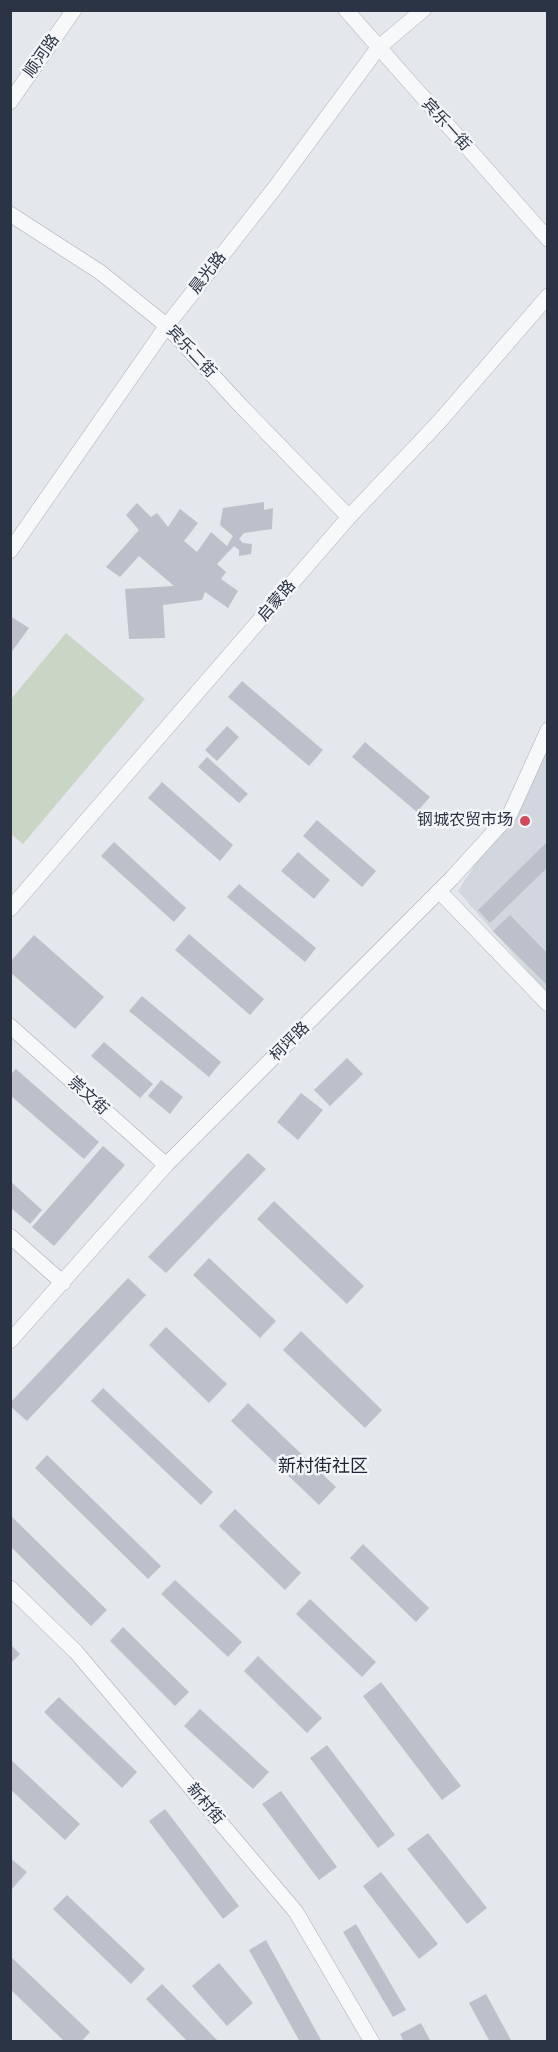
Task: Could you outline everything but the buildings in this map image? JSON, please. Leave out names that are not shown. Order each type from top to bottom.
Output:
[{"type":"street","name":"顺河路","points":[[10,102],[74,10]]},
{"type":"street","name":"宾乐一街","points":[[346,10],[548,239]]},
{"type":"street","name":"晨光路","points":[[10,551],[166,325],[274,189],[378,48],[423,10]]},
{"type":"street","name":"宾乐二街","points":[[10,213],[100,272],[166,325],[349,517]]},
{"type":"street","name":"启蒙路","points":[[10,909],[349,517],[439,422],[548,296]]},
{"type":"street","name":"柯坪路","points":[[10,1341],[166,1165],[440,891],[510,814],[548,730]]},
{"type":"street","points":[[440,891],[548,1004]]},
{"type":"street","name":"崇文街","points":[[10,1026],[166,1165]]},
{"type":"street","points":[[10,1236],[63,1283]]},
{"type":"street","name":"新村街","points":[[10,1588],[76,1652],[296,1912],[372,2042]]},
{"type":"shaded area","name":"钢城农贸市场","points":[[547,752],[547,993],[458,891]]},
{"type":"green space","points":[[66,633],[145,699],[23,844],[11,834],[11,699]]},
{"type":"place","name":"钢城农贸市场","points":[[525,821]]},
{"type":"district","name":"新村街社区","points":[[323,1467]]}]
